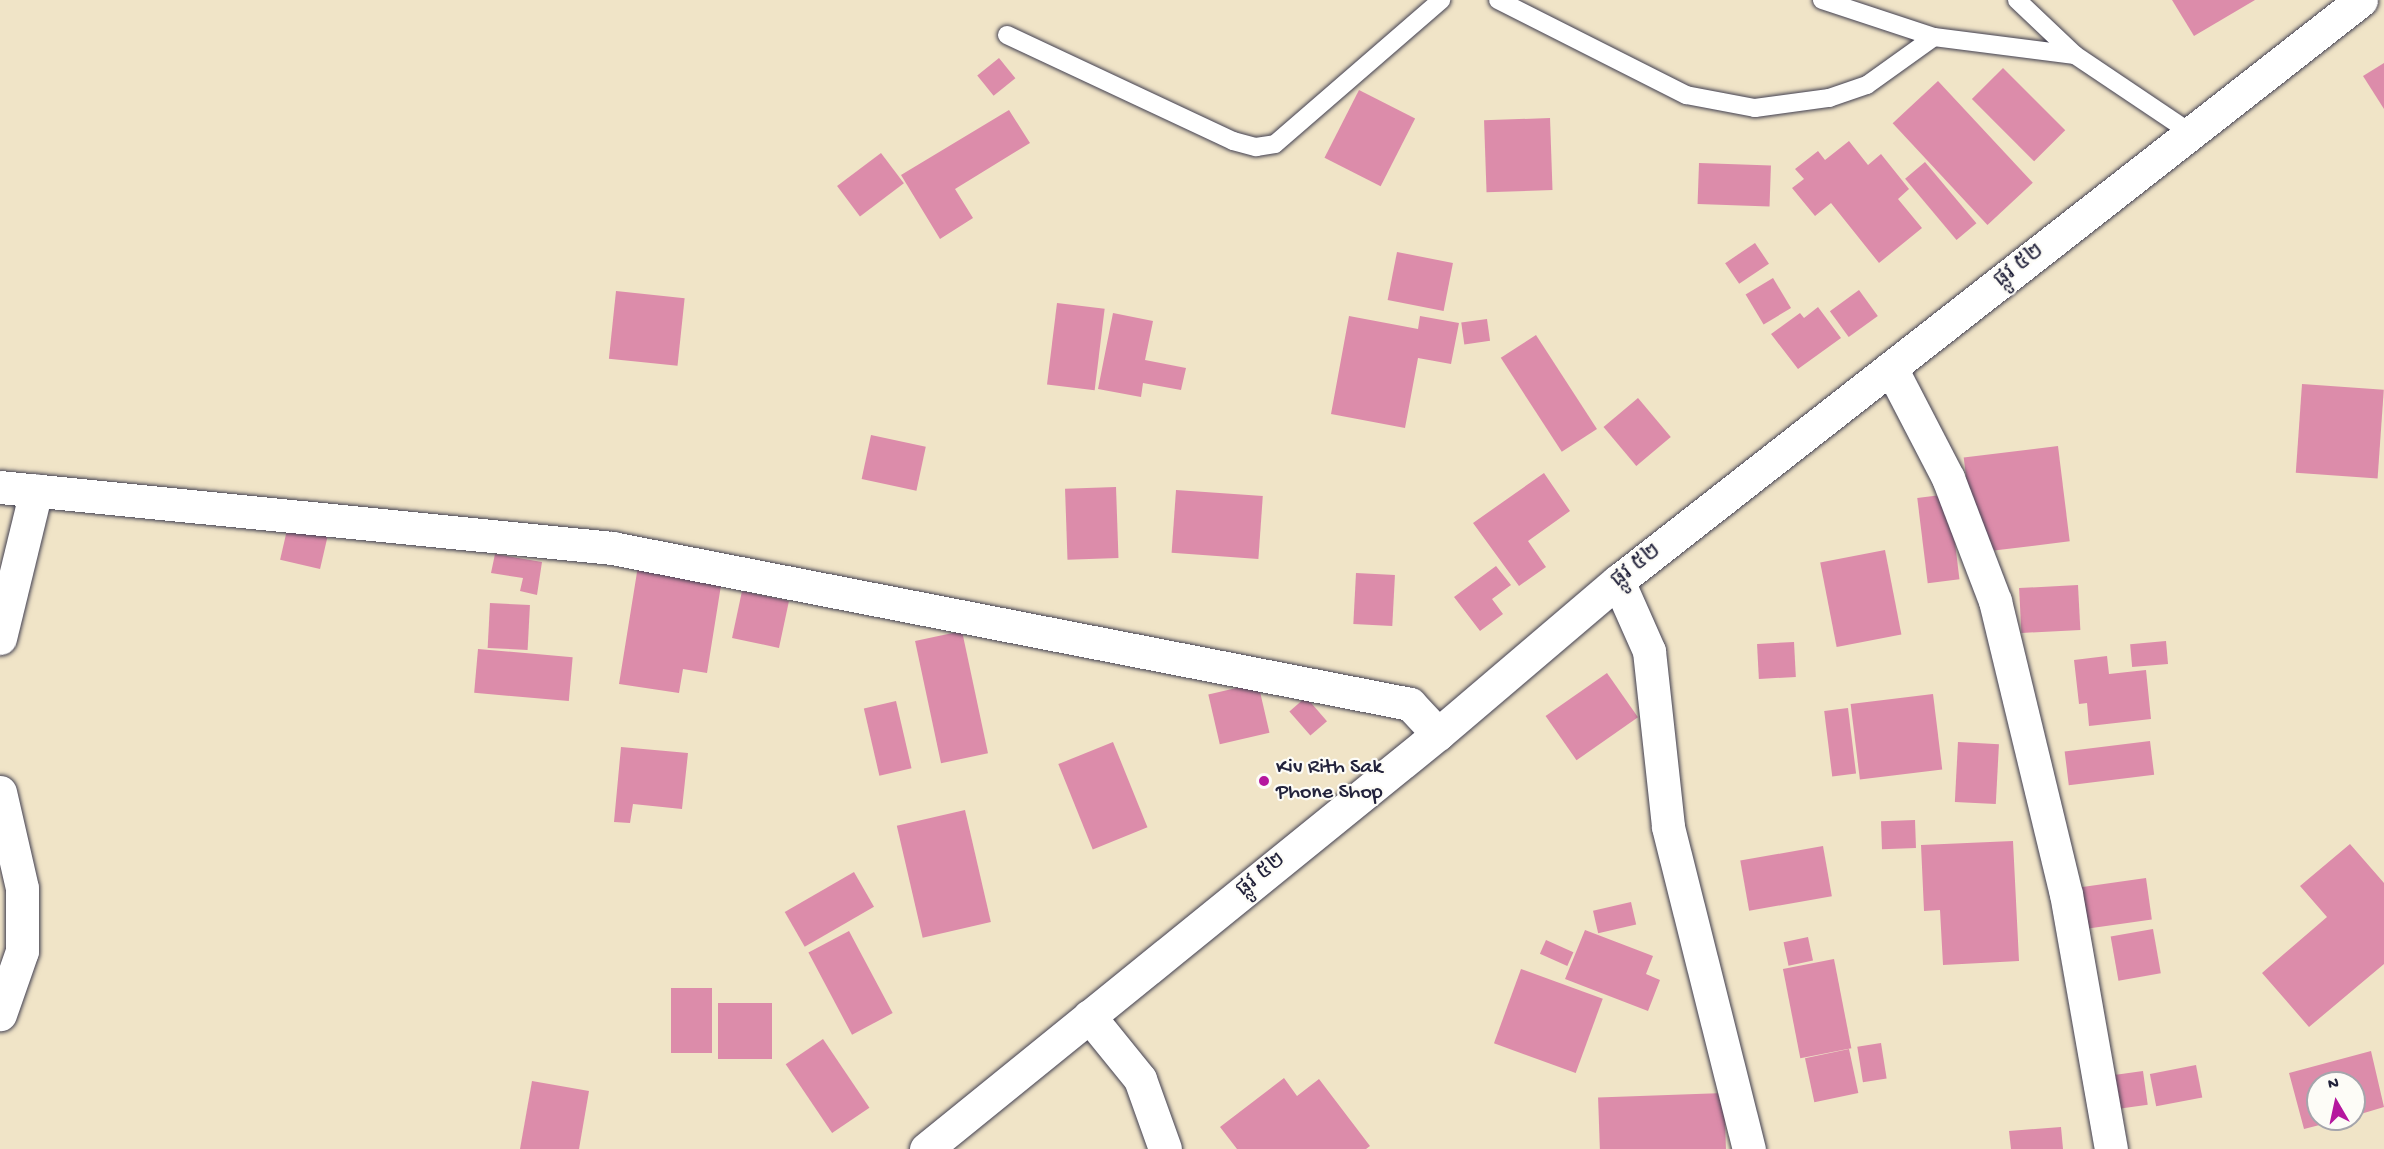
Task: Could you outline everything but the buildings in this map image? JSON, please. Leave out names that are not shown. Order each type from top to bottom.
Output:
[{"type":"street","name":"ផ្លូវ ៥២","points":[[926,1149],[1438,734],[1618,581],[2361,0]]},
{"type":"street","points":[[1891,368],[1948,478],[1995,602],[2066,894],[2111,1149]]},
{"type":"street","points":[[0,487],[612,548],[1410,704],[1438,734]]},
{"type":"street","points":[[0,638],[36,490]]},
{"type":"street","points":[[1618,581],[1649,651],[1668,827],[1749,1149]]},
{"type":"street","points":[[0,792],[22,888],[22,951],[0,1014]]},
{"type":"street","points":[[1089,1016],[1140,1079],[1165,1149]]},
{"type":"lane","points":[[1007,35],[1233,141],[1257,147],[1275,144],[1441,0]]},
{"type":"lane","points":[[1498,0],[1686,95],[1755,108],[1828,98],[1867,85],[1934,37]]},
{"type":"lane","points":[[1822,0],[1934,37],[2075,55]]},
{"type":"lane","points":[[2017,0],[2075,55],[2191,134]]},
{"type":"place","name":"Kiv Rith Sak Phone Shop","points":[[1264,781]]}]
